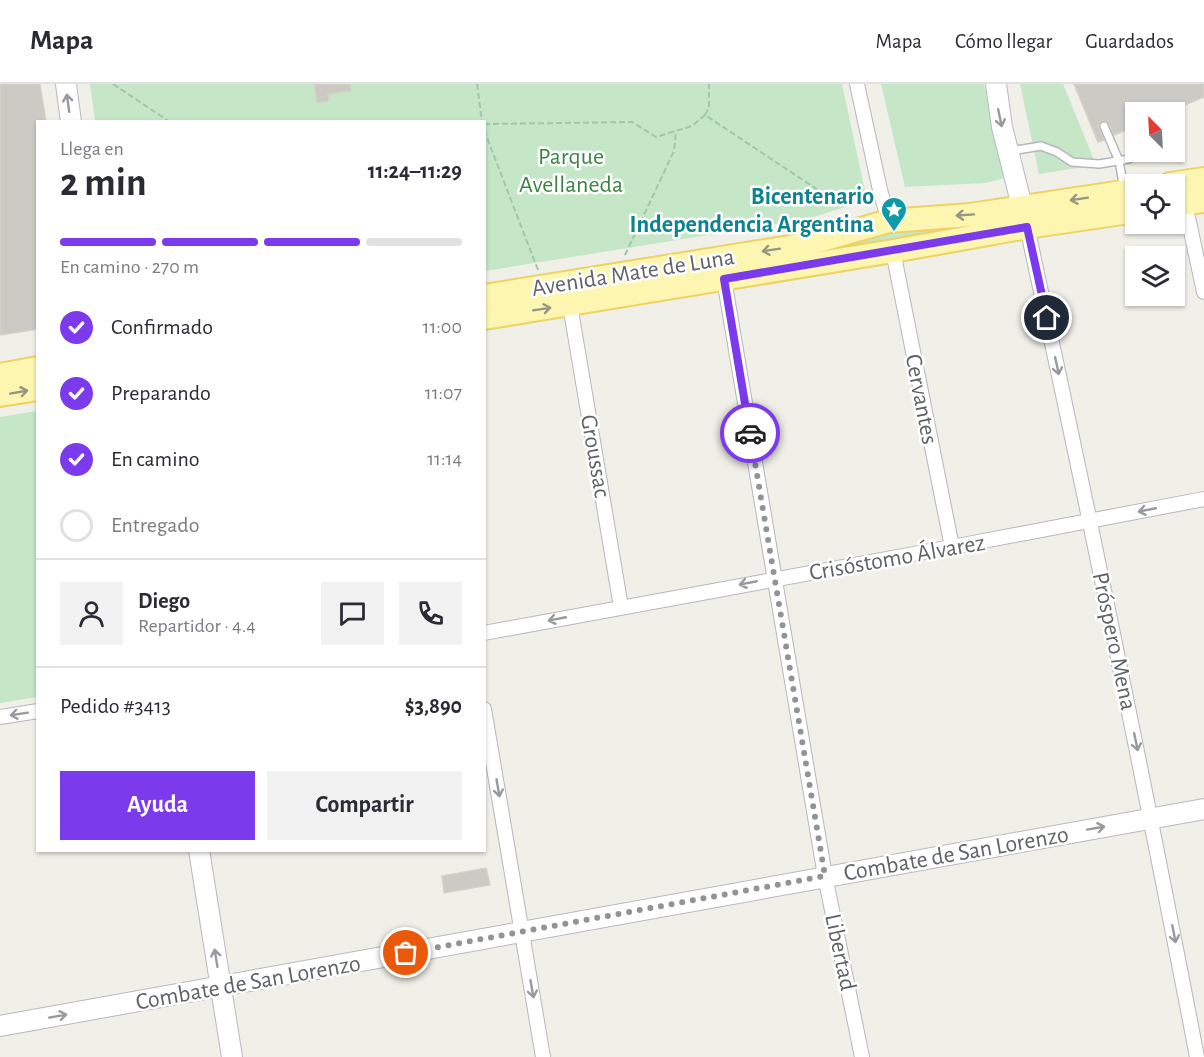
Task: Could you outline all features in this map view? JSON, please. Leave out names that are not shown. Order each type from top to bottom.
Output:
[{"type":"main road","points":[[1185,182],[1204,179]]},
{"type":"main road","name":"Avenida Mate de Luna","points":[[486,318],[893,251],[1025,217],[1125,198]]},
{"type":"main road","name":"Avenida Mate de Luna","points":[[486,296],[784,248],[815,242],[889,221],[970,215],[1025,217]]},
{"type":"main road","points":[[0,375],[36,368]]},
{"type":"main road","points":[[0,395],[36,389]]},
{"type":"street","points":[[66,84],[71,120]]},
{"type":"street","points":[[857,84],[889,221]]},
{"type":"street","points":[[996,84],[997,101],[1008,152],[1025,217]]},
{"type":"street","points":[[1188,203],[1204,292]]},
{"type":"street","name":"Próspero Mena","points":[[1025,217],[1091,521],[1152,819],[1197,1057]]},
{"type":"street","name":"Cervantes","points":[[893,251],[952,548]]},
{"type":"street","name":"Libertad","points":[[724,279],[825,876],[862,1057]]},
{"type":"street","name":"Groussac","points":[[570,305],[621,607]]},
{"type":"street","name":"Crisóstomo Álvarez","points":[[486,633],[952,548],[1204,499]]},
{"type":"street","points":[[0,717],[36,711]]},
{"type":"street","points":[[486,721],[543,1057]]},
{"type":"street","name":"Combate de San Lorenzo","points":[[0,1026],[1204,809]]},
{"type":"street","points":[[199,852],[232,1057]]},
{"type":"lane","points":[[1104,126],[1125,178]]},
{"type":"lane","points":[[1008,152],[1041,146],[1057,152],[1072,162],[1099,164],[1125,160]]},
{"type":"path","points":[[113,84],[167,120]]},
{"type":"path","points":[[477,84],[483,120]]},
{"type":"path","points":[[486,123],[632,122],[656,137],[692,126],[705,115],[709,108],[709,84]]},
{"type":"path","points":[[705,115],[827,196],[880,190]]},
{"type":"path","points":[[616,275],[674,151],[676,131]]},
{"type":"path","points":[[486,135],[543,286]]},
{"type":"green space","name":"Parque Avellaneda","points":[[90,84],[842,84],[867,200],[807,219],[486,271],[486,120],[95,120]]},
{"type":"green space","points":[[881,84],[984,84],[1005,178],[985,183],[905,187]]},
{"type":"green space","points":[[1020,84],[1063,84],[1096,165],[1039,174]]},
{"type":"green space","points":[[1009,219],[786,258],[895,229]]},
{"type":"green space","points":[[36,411],[36,697],[0,703],[0,417]]},
{"type":"building","points":[[0,84],[40,84],[46,120],[36,120],[36,329],[0,335]]},
{"type":"building","points":[[314,84],[350,84],[351,91],[328,94],[329,101],[317,103]]},
{"type":"building","points":[[1074,84],[1204,84],[1204,97],[1185,105],[1185,102],[1125,102],[1125,130],[1114,135],[1108,122],[1101,121],[1098,126],[1104,140],[1098,142]]},
{"type":"building","points":[[486,868],[490,885],[444,893],[442,876]]},
{"type":"way so far","points":[[406,953],[825,876],[750,433]]},
{"type":"place","name":"Bicentenario Independencia Argentina","points":[[894,233]]},
{"type":"route","points":[[750,433],[724,279],[1027,227],[1047,318]]}]
